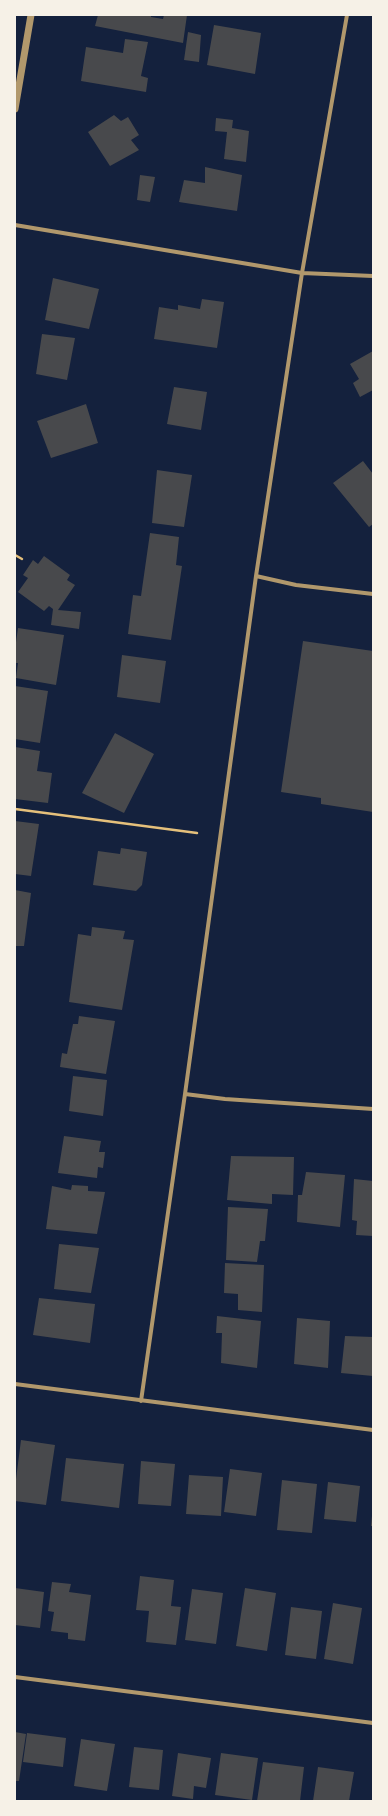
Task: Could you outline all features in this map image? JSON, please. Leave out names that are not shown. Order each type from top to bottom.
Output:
[{"type":"street","points":[[15,109],[31,15]]},
{"type":"street","points":[[141,1401],[256,576],[302,273],[346,15]]},
{"type":"street","points":[[15,225],[302,273],[373,276]]},
{"type":"street","points":[[256,576],[296,585],[373,594]]},
{"type":"street","points":[[185,1094],[225,1099],[373,1109]]},
{"type":"street","points":[[15,1384],[373,1430]]},
{"type":"street","points":[[15,1677],[373,1723]]},
{"type":"path","points":[[15,556],[22,559]]},
{"type":"path","points":[[15,809],[197,834]]},
{"type":"building","points":[[98,15],[151,15],[151,17],[163,19],[164,15],[187,15],[183,43],[95,26]]},
{"type":"building","points":[[214,25],[261,33],[255,74],[207,65]]},
{"type":"building","points":[[188,32],[201,35],[199,62],[184,60]]},
{"type":"building","points":[[125,39],[148,42],[141,76],[148,78],[146,92],[81,81],[86,47],[123,53]]},
{"type":"building","points":[[114,115],[121,121],[128,117],[139,135],[131,140],[139,150],[110,166],[88,132]]},
{"type":"building","points":[[216,118],[233,120],[232,128],[249,131],[246,162],[224,159],[227,132],[215,131]]},
{"type":"building","points":[[205,167],[242,175],[237,211],[179,202],[184,180],[205,183]]},
{"type":"building","points":[[140,175],[155,177],[150,202],[137,200]]},
{"type":"building","points":[[53,278],[99,289],[89,329],[45,320]]},
{"type":"building","points":[[202,299],[224,302],[217,348],[154,339],[159,307],[178,310],[178,305],[200,309]]},
{"type":"building","points":[[42,334],[75,338],[67,380],[36,374]]},
{"type":"building","points":[[373,351],[373,390],[360,397],[353,383],[359,379],[350,364]]},
{"type":"building","points":[[174,387],[207,392],[201,430],[167,424]]},
{"type":"building","points":[[86,404],[98,443],[51,458],[37,421]]},
{"type":"building","points":[[363,461],[373,474],[373,524],[369,527],[333,483]]},
{"type":"building","points":[[157,470],[192,475],[184,527],[152,523]]},
{"type":"building","points":[[150,533],[179,537],[176,565],[182,566],[171,640],[128,634],[133,595],[141,596]]},
{"type":"building","points":[[44,556],[70,575],[67,580],[75,585],[58,610],[81,612],[79,629],[51,625],[53,609],[49,606],[44,611],[18,592],[28,578],[23,575],[33,560],[38,564]]},
{"type":"building","points":[[18,628],[64,635],[56,685],[16,678],[18,663],[15,663],[15,649]]},
{"type":"building","points":[[303,641],[373,651],[373,812],[321,804],[321,798],[281,792]]},
{"type":"building","points":[[122,655],[166,661],[160,703],[117,697]]},
{"type":"building","points":[[15,686],[48,691],[40,743],[15,739]]},
{"type":"building","points":[[115,733],[154,754],[124,813],[82,793]]},
{"type":"building","points":[[15,747],[40,751],[37,771],[52,773],[48,803],[15,799]]},
{"type":"building","points":[[15,821],[39,824],[31,876],[15,874]]},
{"type":"building","points":[[121,848],[147,852],[142,885],[136,891],[93,885],[98,851],[120,854]]},
{"type":"building","points":[[15,890],[31,893],[24,946],[15,946]]},
{"type":"building","points":[[92,927],[125,931],[123,939],[134,940],[122,1010],[69,1002],[78,934],[91,936]]},
{"type":"building","points":[[79,1016],[115,1021],[106,1074],[60,1067],[62,1053],[67,1054],[73,1024],[78,1024]]},
{"type":"building","points":[[73,1076],[107,1080],[103,1116],[69,1111]]},
{"type":"building","points":[[64,1136],[101,1141],[99,1152],[105,1152],[103,1168],[98,1167],[97,1178],[58,1173]]},
{"type":"building","points":[[231,1156],[294,1157],[293,1195],[272,1194],[272,1204],[227,1200]]},
{"type":"building","points":[[306,1172],[345,1175],[340,1227],[297,1222],[298,1195],[302,1195]]},
{"type":"building","points":[[354,1179],[373,1181],[373,1236],[356,1235],[357,1221],[352,1220]]},
{"type":"building","points":[[72,1185],[88,1186],[88,1191],[105,1192],[97,1234],[46,1229],[52,1186],[71,1190]]},
{"type":"building","points":[[228,1207],[268,1209],[265,1241],[260,1241],[257,1262],[226,1260]]},
{"type":"building","points":[[59,1244],[99,1248],[91,1293],[54,1289]]},
{"type":"building","points":[[225,1263],[264,1265],[262,1312],[238,1310],[238,1294],[224,1293]]},
{"type":"building","points":[[39,1298],[95,1304],[90,1343],[33,1335]]},
{"type":"building","points":[[217,1316],[261,1321],[257,1368],[221,1363],[222,1333],[216,1333]]},
{"type":"building","points":[[297,1318],[330,1321],[328,1368],[294,1364]]},
{"type":"building","points":[[345,1336],[373,1337],[373,1376],[341,1373]]},
{"type":"building","points":[[21,1440],[55,1445],[46,1505],[15,1501],[15,1487]]},
{"type":"building","points":[[66,1458],[124,1464],[119,1508],[61,1501]]},
{"type":"building","points":[[141,1461],[175,1464],[171,1506],[138,1504]]},
{"type":"building","points":[[230,1469],[262,1473],[256,1516],[224,1512]]},
{"type":"building","points":[[189,1475],[223,1477],[221,1516],[186,1514]]},
{"type":"building","points":[[282,1480],[317,1484],[312,1533],[277,1530]]},
{"type":"building","points":[[328,1482],[360,1486],[356,1522],[324,1519]]},
{"type":"building","points":[[372,1516],[373,1526],[371,1526]]},
{"type":"building","points":[[140,1576],[174,1580],[171,1606],[181,1607],[176,1645],[146,1642],[149,1611],[136,1610]]},
{"type":"building","points":[[52,1582],[71,1584],[69,1592],[91,1595],[85,1641],[68,1639],[68,1633],[51,1631],[54,1612],[48,1611]]},
{"type":"building","points":[[15,1588],[44,1592],[40,1628],[15,1625]]},
{"type":"building","points":[[245,1588],[276,1593],[267,1651],[236,1646]]},
{"type":"building","points":[[192,1589],[223,1593],[216,1644],[185,1640]]},
{"type":"building","points":[[333,1603],[362,1608],[353,1664],[324,1659]]},
{"type":"building","points":[[291,1607],[322,1611],[316,1659],[285,1655]]},
{"type":"building","points":[[15,1732],[26,1734],[19,1781],[15,1781]]},
{"type":"building","points":[[27,1733],[66,1738],[63,1767],[23,1762]]},
{"type":"building","points":[[81,1739],[115,1744],[107,1791],[74,1786]]},
{"type":"building","points":[[134,1747],[163,1750],[159,1790],[129,1787]]},
{"type":"building","points":[[178,1753],[211,1758],[206,1788],[194,1786],[193,1799],[172,1796]]},
{"type":"building","points":[[221,1753],[258,1758],[252,1800],[215,1795]]},
{"type":"building","points":[[263,1762],[304,1767],[300,1801],[257,1801]]},
{"type":"building","points":[[318,1767],[354,1772],[349,1801],[313,1801]]}]
